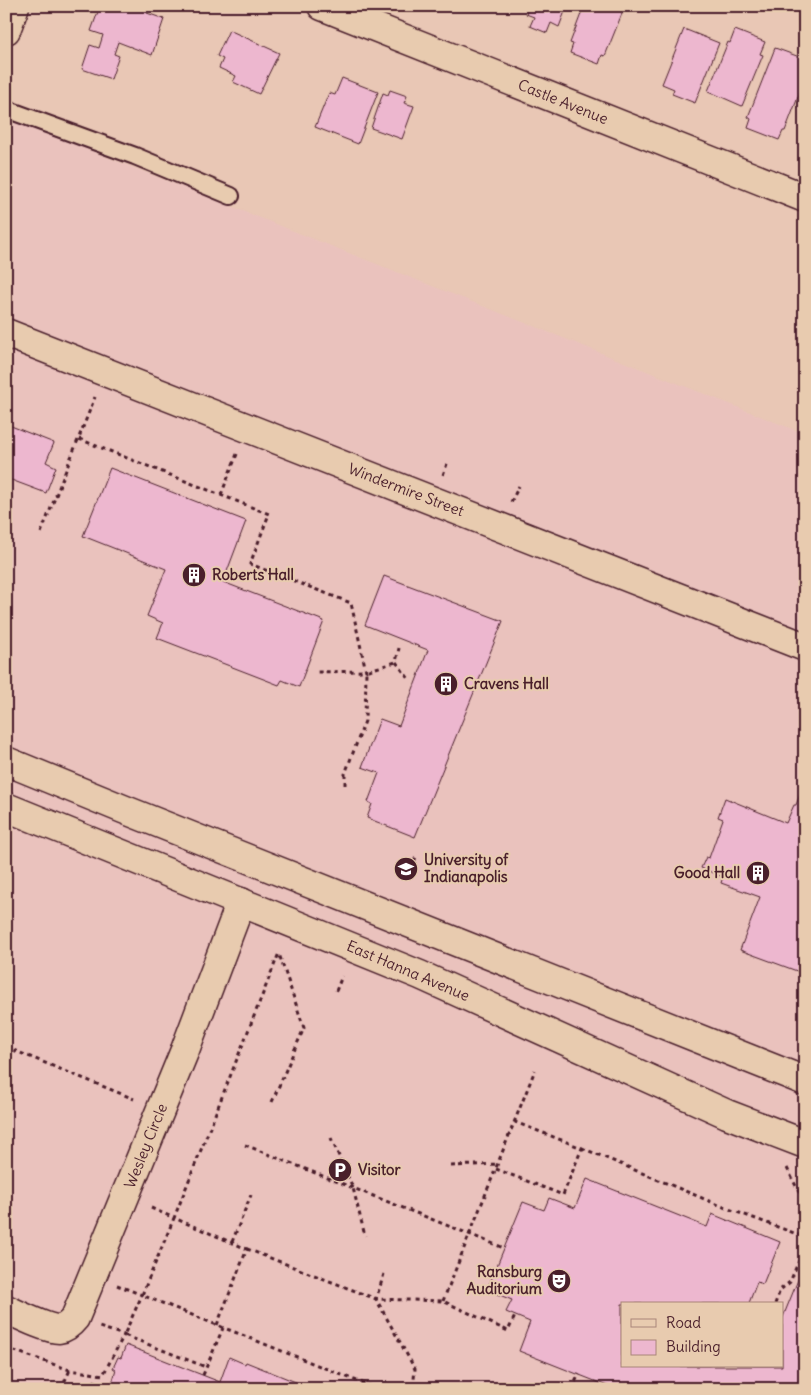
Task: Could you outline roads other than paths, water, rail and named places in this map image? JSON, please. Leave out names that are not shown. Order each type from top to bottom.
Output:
[{"type":"street","points":[[6,30],[15,6]]},
{"type":"street","name":"Castle Avenue","points":[[322,6],[805,198]]},
{"type":"street","name":"Windermire Street","points":[[6,333],[805,647]]},
{"type":"street","points":[[6,761],[805,1081]]},
{"type":"street","name":"East Hanna Avenue","points":[[6,807],[420,975],[727,1114],[805,1144]]},
{"type":"street","name":"Wesley Circle","points":[[6,1309],[46,1326],[58,1329],[68,1325],[75,1318],[188,1042],[241,902]]},
{"type":"lane","points":[[6,109],[135,156],[231,196]]},
{"type":"place","name":"Roberts Hall","points":[[194,575]]},
{"type":"place","name":"Cravens Hall","points":[[446,684]]},
{"type":"place","name":"University of Indianapolis","points":[[406,869]]},
{"type":"place","name":"Good Hall","points":[[758,873]]},
{"type":"place","name":"Visitor","points":[[340,1170]]},
{"type":"place","name":"Ransburg Auditorium","points":[[559,1281]]}]
